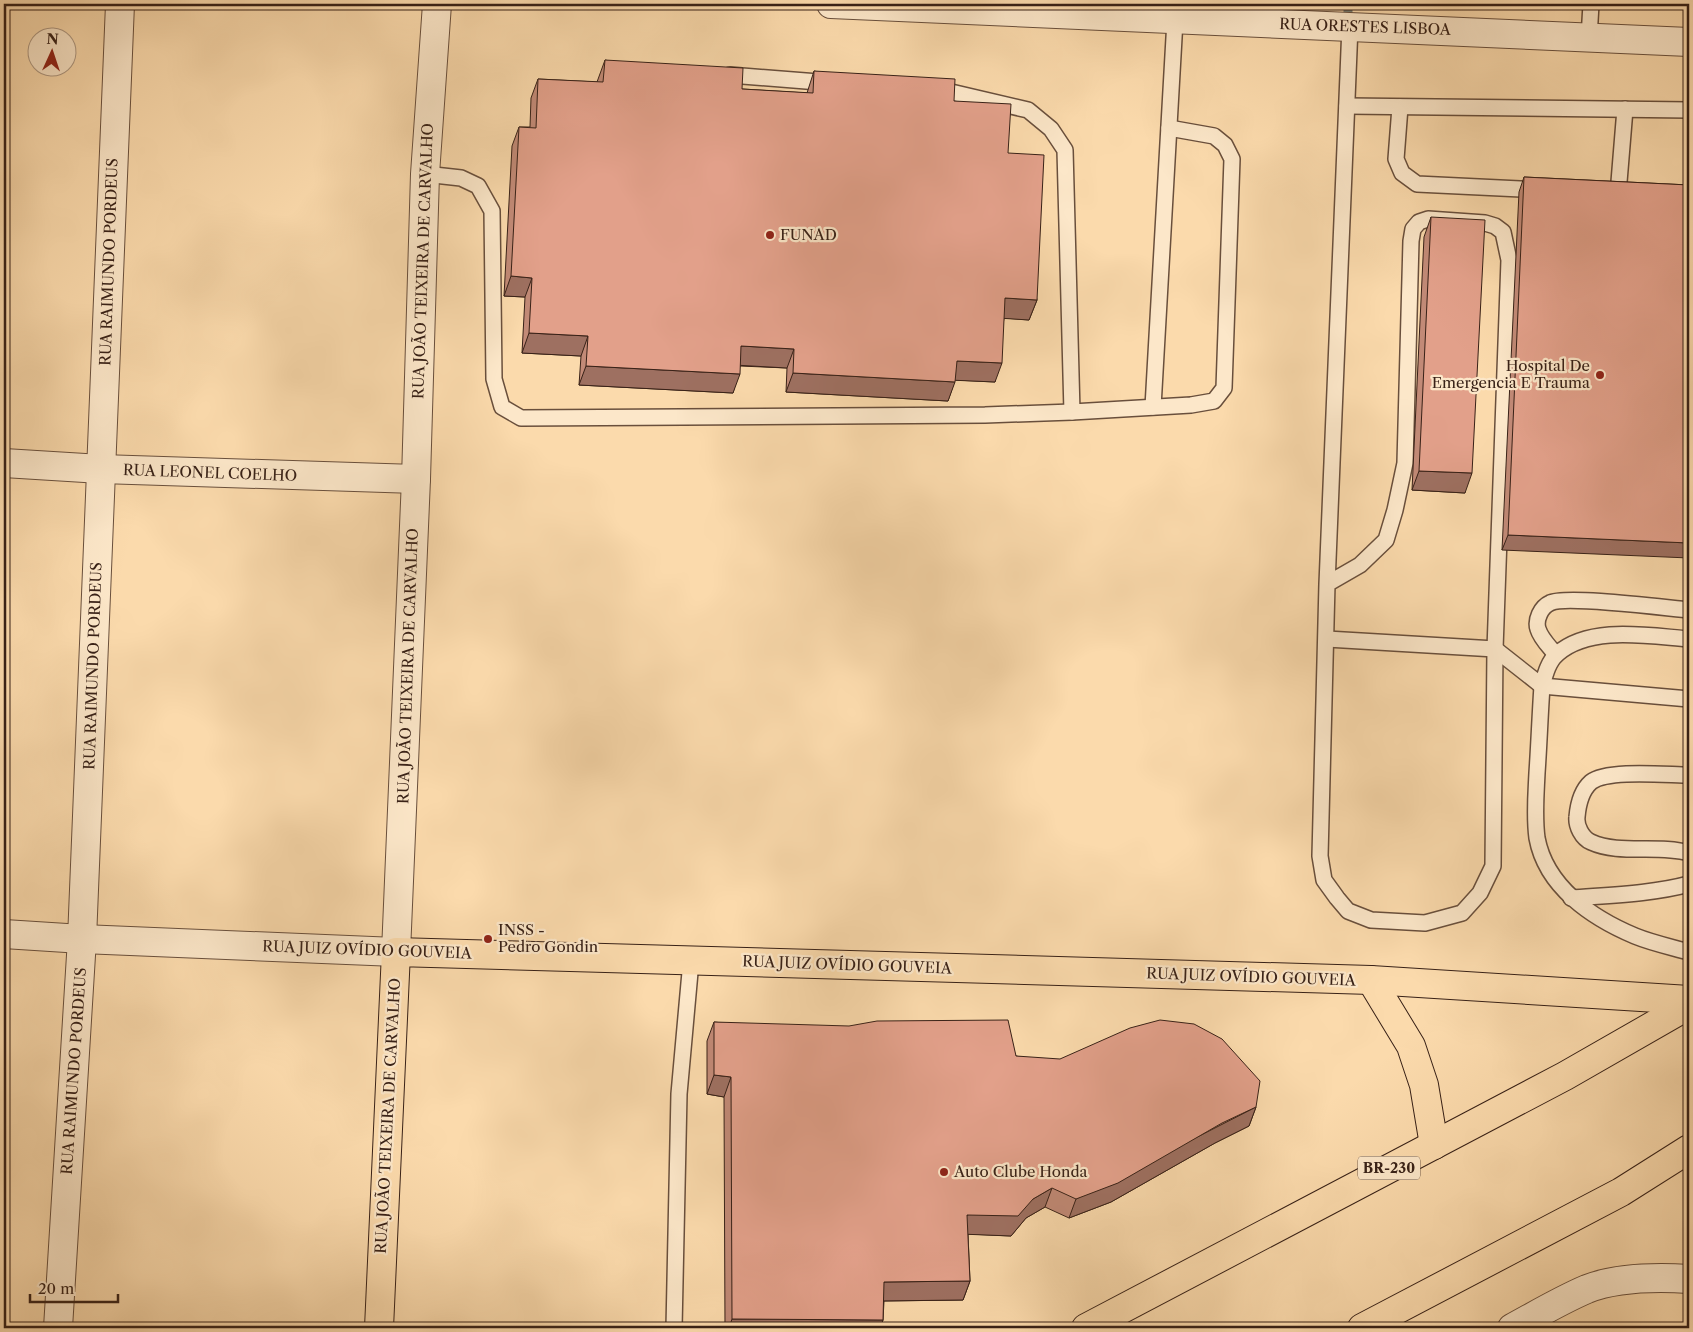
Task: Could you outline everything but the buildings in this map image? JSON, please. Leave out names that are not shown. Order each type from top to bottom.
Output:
[{"type":"main road","name":"RUA JUIZ OVÍDIO GOUVEIA","points":[[396,952],[1371,980],[1689,1000]]},
{"type":"main road","name":"RUA JOÃO TEIXEIRA DE CARVALHO","points":[[379,1328],[396,952]]},
{"type":"main road","name":"BR-230","points":[[1371,980],[1411,1046],[1424,1085],[1434,1144]]},
{"type":"main road","name":"BR-230","points":[[1086,1328],[1565,1076],[1689,1005]]},
{"type":"main road","points":[[1362,1328],[1621,1192],[1689,1149]]},
{"type":"main road","points":[[1123,1328],[1132,1319],[1212,1262]]},
{"type":"street","name":"RUA RAIMUNDO PORDEUS","points":[[58,1328],[82,939],[120,4]]},
{"type":"street","name":"RUA JOÃO TEIXEIRA DE CARVALHO","points":[[396,952],[416,479],[425,174],[437,4]]},
{"type":"street","name":"RUA ORESTES LISBOA","points":[[831,4],[866,4],[1176,20],[1689,42]]},
{"type":"street","name":"RUA LEONEL COELHO","points":[[4,463],[100,469],[416,479]]},
{"type":"street","name":"RUA JUIZ OVÍDIO GOUVEIA","points":[[4,934],[396,952]]},
{"type":"street","points":[[1512,1328],[1559,1302],[1612,1282],[1662,1277],[1689,1279]]},
{"type":"lane","points":[[1589,38],[1591,4]]},
{"type":"lane","points":[[1153,407],[1176,20]]},
{"type":"lane","points":[[1327,584],[1360,565],[1386,540],[1395,510],[1405,463],[1411,241],[1413,229],[1419,222],[1428,219],[1485,223],[1495,226],[1503,232],[1509,260],[1495,649],[1493,866],[1480,893],[1462,913],[1425,923],[1372,920],[1348,911],[1324,880],[1320,856],[1327,584],[1350,26]]},
{"type":"lane","points":[[730,74],[845,84]]},
{"type":"lane","points":[[922,90],[951,92],[1028,110],[1051,129],[1065,150],[1072,412]]},
{"type":"lane","points":[[1347,106],[1689,110]]},
{"type":"lane","points":[[1400,107],[1396,159],[1402,173],[1417,184],[1551,191]]},
{"type":"lane","points":[[1599,193],[1623,194],[1625,109]]},
{"type":"lane","points":[[425,174],[461,178],[478,186],[492,211],[494,379],[502,407],[521,418],[985,415],[1191,405],[1214,401],[1224,388],[1232,159],[1225,145],[1214,136],[1169,128]]},
{"type":"lane","points":[[1556,655],[1541,636],[1538,628],[1538,617],[1550,602],[1572,600],[1689,610]]},
{"type":"lane","points":[[1689,639],[1638,635],[1602,635],[1578,641],[1556,655],[1548,667],[1542,686],[1535,817],[1538,839],[1545,860],[1558,883],[1571,898],[1602,921],[1637,937],[1689,952]]},
{"type":"lane","points":[[1327,639],[1495,649],[1542,686],[1689,699]]},
{"type":"lane","points":[[1689,775],[1621,774],[1602,776],[1591,782],[1582,794],[1577,810],[1576,822],[1581,833],[1589,842],[1606,846],[1676,850],[1689,853]]},
{"type":"lane","points":[[1571,898],[1649,891],[1689,884]]},
{"type":"lane","points":[[674,1328],[679,1094],[691,960]]},
{"type":"waterway","points":[[1348,4],[1348,13]]},
{"type":"place","name":"FUNAD","points":[[770,235]]},
{"type":"place","name":"Hospital De Emergencia E Trauma","points":[[1600,375]]},
{"type":"place","name":"INSS - Pedro Gondin","points":[[488,939]]},
{"type":"place","name":"Auto Clube Honda","points":[[944,1172]]}]
